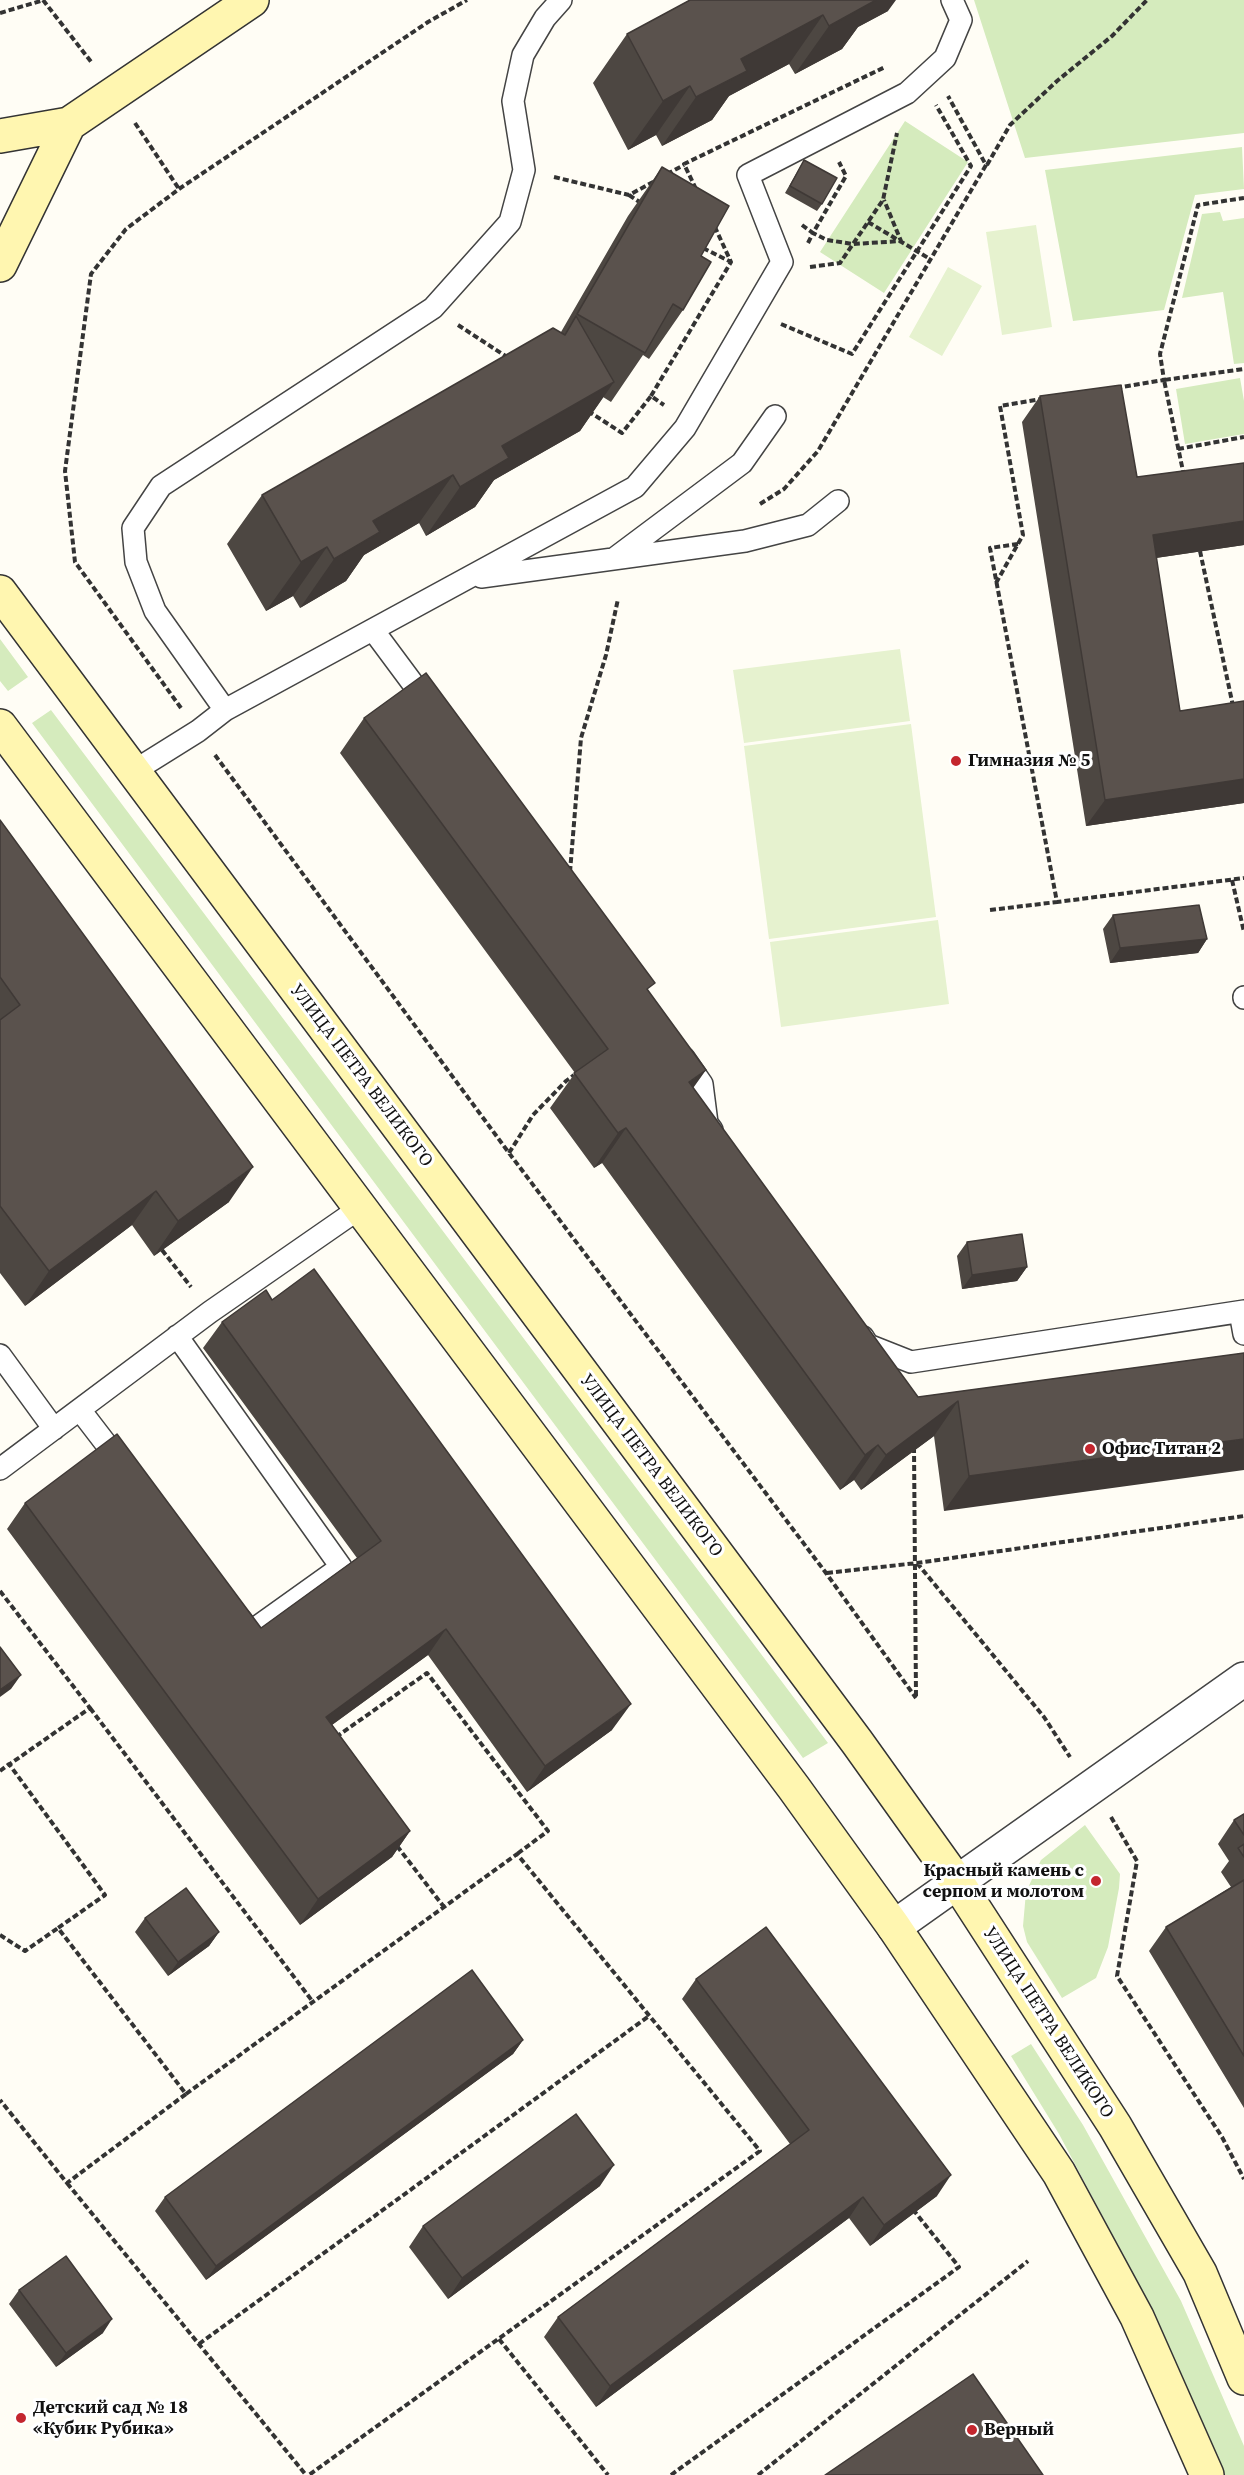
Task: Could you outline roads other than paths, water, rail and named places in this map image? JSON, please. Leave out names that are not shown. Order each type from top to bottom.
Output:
[{"type":"street","points":[[0,136],[69,124],[252,0]]},
{"type":"street","points":[[0,265],[69,124]]},
{"type":"street","name":"УЛИЦА ПЕТРА ВЕЛИКОГО","points":[[0,592],[857,1742],[957,1882],[1115,2126],[1200,2273],[1244,2378]]},
{"type":"street","points":[[0,726],[787,1779],[894,1927],[1059,2173],[1137,2317],[1207,2475]]},
{"type":"street","points":[[894,1927],[1244,1679]]},
{"type":"lane","points":[[225,710],[155,611],[136,562],[133,528],[161,486],[433,308],[510,222],[524,170],[513,101],[523,55],[545,18],[561,0]]},
{"type":"lane","points":[[134,771],[198,731],[225,710],[634,487],[689,421],[782,262],[748,175],[907,93],[945,58],[960,20],[952,0]]},
{"type":"lane","points":[[614,558],[742,463],[775,416]]},
{"type":"lane","points":[[465,579],[745,541],[808,525],[838,501]]},
{"type":"lane","points":[[373,630],[443,725]]},
{"type":"lane","points":[[670,1039],[702,1084],[707,1123],[722,1142]]},
{"type":"lane","points":[[0,1469],[210,1312],[360,1208]]},
{"type":"lane","points":[[848,1316],[868,1345],[911,1362],[1242,1311],[1244,1334]]},
{"type":"lane","points":[[177,1336],[341,1567],[250,1632],[229,1604]]},
{"type":"lane","points":[[0,1355],[54,1429]]},
{"type":"lane","points":[[80,1410],[136,1484]]},
{"type":"place","name":"Гимназия № 5","points":[[956,761]]},
{"type":"place","name":"Офис Титан 2","points":[[1090,1449]]},
{"type":"place","name":"Красный камень с серпом и молотом","points":[[1096,1881]]},
{"type":"place","name":"Детский сад № 18 «Кубик Рубика»","points":[[21,2418]]},
{"type":"place","name":"Верный","points":[[972,2430]]}]
